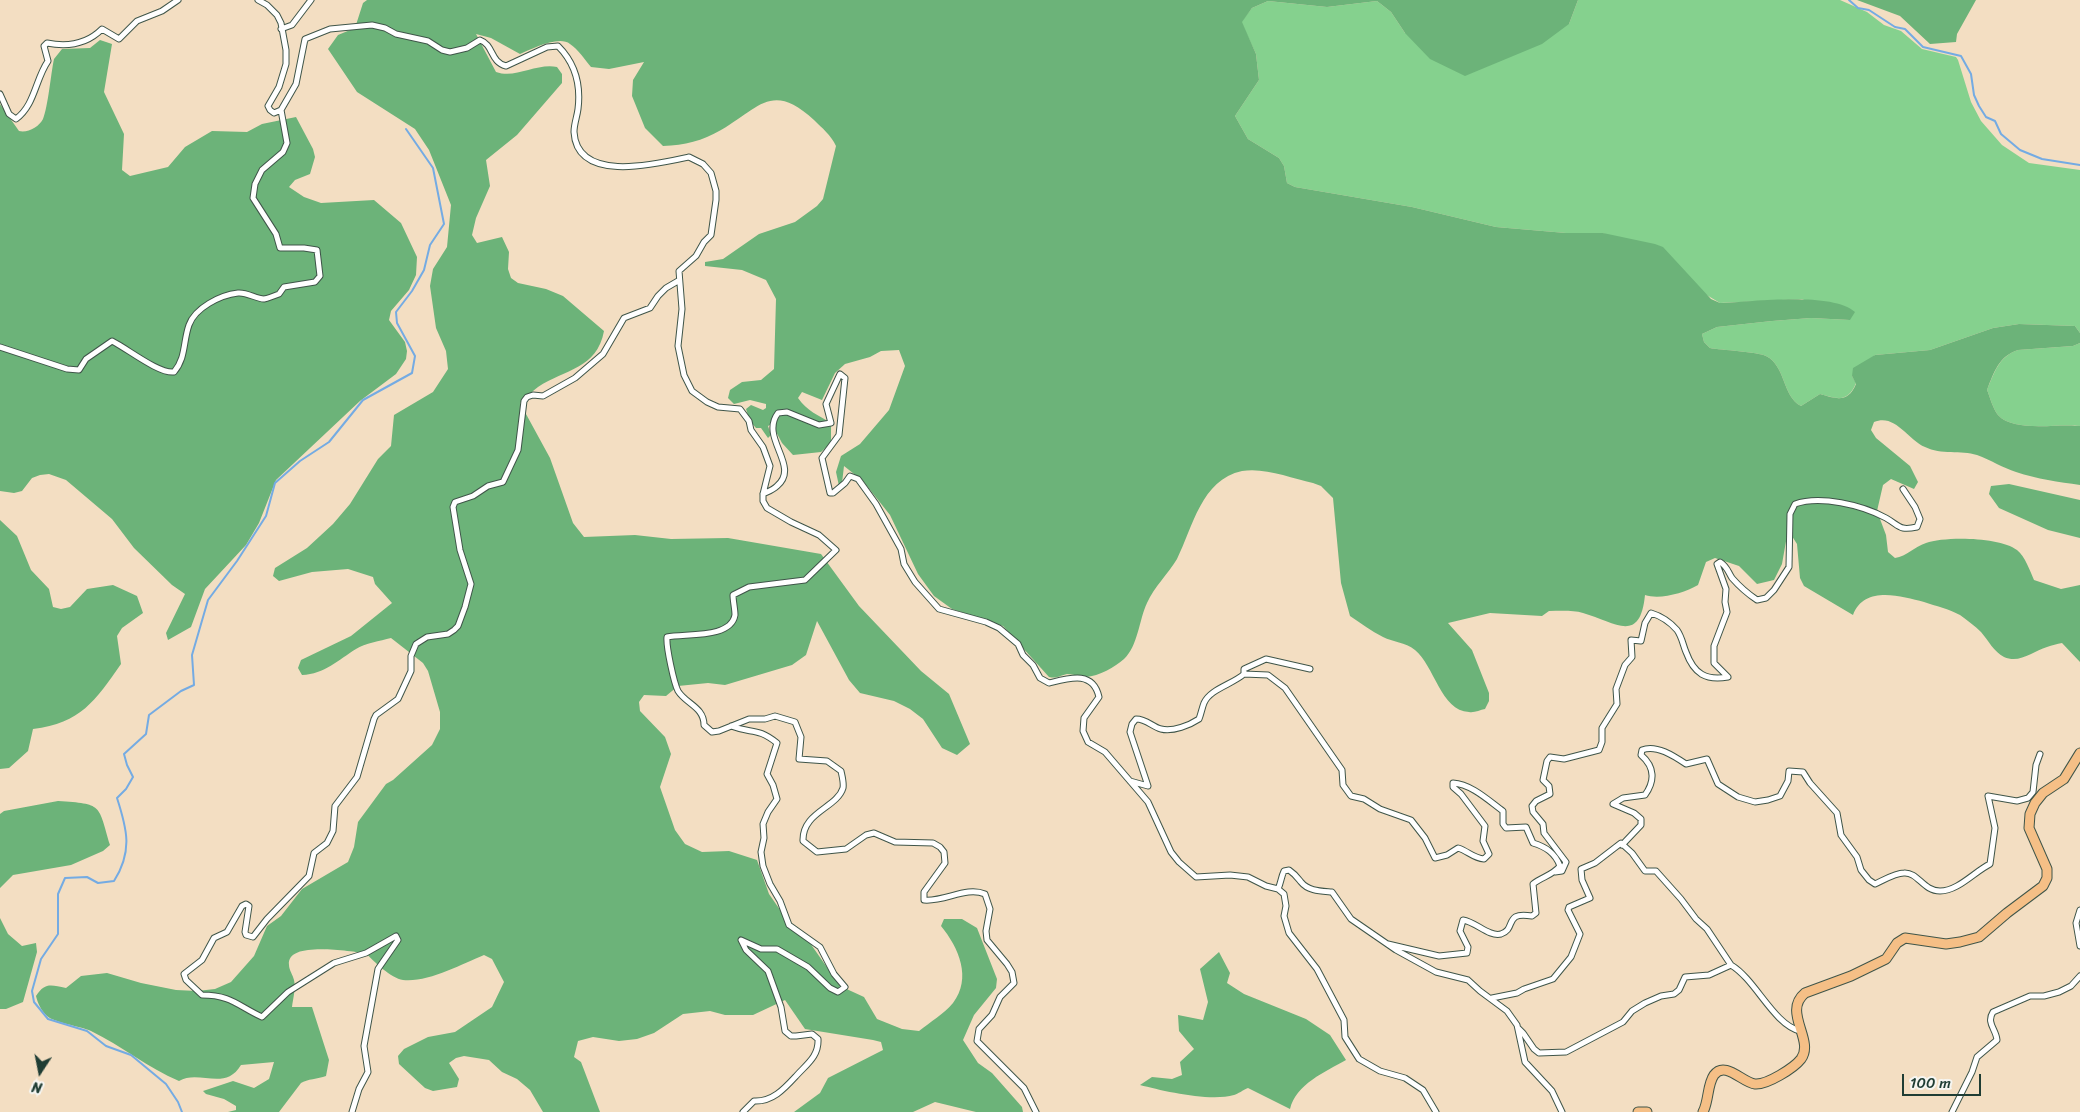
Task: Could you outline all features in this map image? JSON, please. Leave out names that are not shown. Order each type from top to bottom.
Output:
[{"type":"highway","points":[[1703,1112],[1714,1074],[1720,1070],[1726,1070],[1755,1084],[1766,1083],[1793,1067],[1804,1054],[1805,1047],[1796,1010],[1800,997],[1805,993],[1851,976],[1886,959],[1897,943],[1905,938],[1946,944],[1979,937],[2043,886],[2047,878],[2047,868],[2029,828],[2030,814],[2035,803],[2043,793],[2064,779],[2080,753]]},
{"type":"highway","points":[[1638,1112],[1647,1112]]},
{"type":"street","points":[[0,94],[9,114],[16,119],[30,102],[42,70],[48,61],[44,46],[47,43],[67,46],[80,42],[102,29],[118,39],[137,21],[162,11],[178,0]]},
{"type":"street","points":[[258,0],[267,5],[277,15],[281,23],[286,50],[286,64],[279,87],[268,106],[274,113],[281,110],[296,84],[305,39],[330,29],[380,26],[396,34],[428,41],[442,50],[450,52],[467,48],[480,40],[488,45],[499,64],[506,66],[547,47],[558,46],[569,57],[577,78],[579,93],[574,130],[578,148],[582,154],[590,159],[613,167],[658,164],[689,156],[703,164],[711,174],[716,191],[711,235],[704,242],[696,256],[679,271],[678,282],[682,309],[678,346],[684,375],[692,391],[718,407],[740,409],[749,421],[751,430],[763,447],[770,466],[763,501],[771,512],[819,535],[836,550],[806,580],[749,587],[733,595],[735,616],[730,625],[717,632],[668,637],[666,646],[678,691],[693,703],[704,720],[704,725],[712,732],[719,731],[749,718],[765,719],[776,716],[795,722],[801,737],[799,759],[827,762],[841,772],[843,787],[836,798],[813,817],[803,832],[803,841],[812,849],[817,852],[846,849],[866,835],[874,833],[895,842],[932,843],[940,847],[944,852],[945,863],[924,892],[924,900],[935,901],[975,891],[985,894],[990,909],[986,931],[988,940],[1008,964],[1014,983],[1000,997],[992,1015],[979,1029],[977,1041],[1024,1088],[1036,1112]]},
{"type":"street","points":[[281,29],[292,24],[311,0]]},
{"type":"street","points":[[0,347],[79,370],[86,359],[112,341],[126,348],[146,363],[168,373],[174,372],[179,367],[184,354],[185,337],[191,318],[206,305],[240,292],[263,299],[279,294],[284,287],[315,282],[320,276],[317,250],[280,248],[276,234],[253,198],[255,184],[262,170],[283,152],[287,143],[281,110]]},
{"type":"street","points":[[352,1112],[359,1089],[368,1072],[364,1046],[378,969],[398,940],[396,936],[366,953],[334,963],[288,992],[262,1018],[230,999],[212,994],[202,995],[186,980],[184,974],[202,960],[214,938],[228,932],[242,906],[246,904],[249,906],[245,932],[246,935],[253,937],[267,919],[309,876],[314,853],[327,843],[333,831],[335,806],[353,784],[360,769],[374,719],[376,715],[398,699],[411,671],[411,656],[416,644],[427,637],[448,634],[458,626],[471,584],[460,550],[453,507],[456,502],[473,496],[488,486],[503,482],[518,450],[524,401],[533,395],[543,396],[575,378],[610,346],[624,318],[650,308],[666,288],[678,282]]},
{"type":"street","points":[[763,494],[776,488],[783,479],[784,464],[771,430],[773,420],[778,413],[787,412],[819,425],[831,423],[826,404],[840,374],[845,378],[839,435],[822,458],[830,493],[833,493],[845,483],[850,476],[858,479],[876,504],[891,530],[903,554],[904,564],[915,582],[939,609],[986,622],[999,628],[1018,644],[1023,656],[1033,665],[1040,678],[1049,683],[1076,678],[1088,680],[1098,690],[1099,697],[1084,718],[1083,731],[1088,742],[1105,752],[1148,802],[1171,852],[1179,862],[1196,877],[1230,875],[1248,877],[1266,886],[1278,889],[1284,894],[1286,906],[1284,916],[1289,933],[1317,968],[1344,1020],[1345,1037],[1359,1059],[1380,1071],[1405,1078],[1423,1090],[1436,1112]]},
{"type":"street","points":[[1388,944],[1439,956],[1467,953],[1468,947],[1460,932],[1464,920],[1480,926],[1493,934],[1500,934],[1506,930],[1514,917],[1520,914],[1532,916],[1536,913],[1533,884],[1555,872],[1562,871],[1566,862],[1544,833],[1543,824],[1533,812],[1532,806],[1536,801],[1550,794],[1549,786],[1543,780],[1547,761],[1550,757],[1564,759],[1599,750],[1602,742],[1602,728],[1617,704],[1616,689],[1626,665],[1632,658],[1632,640],[1641,641],[1651,612],[1661,616],[1677,630],[1686,653],[1696,669],[1706,678],[1716,680],[1728,677],[1714,663],[1714,646],[1727,612],[1725,602],[1726,589],[1717,564],[1720,562],[1725,565],[1732,577],[1749,595],[1757,600],[1766,598],[1774,590],[1789,567],[1790,514],[1795,504],[1808,499],[1839,502],[1886,518],[1897,527],[1908,529],[1917,527],[1920,519],[1915,507],[1903,489]]},
{"type":"street","points":[[1244,674],[1244,668],[1266,659],[1310,669]]},
{"type":"street","points":[[1129,781],[1148,786],[1130,732],[1132,724],[1136,719],[1143,719],[1162,730],[1189,725],[1199,719],[1204,702],[1215,692],[1244,674],[1268,675],[1285,688],[1342,770],[1343,785],[1351,796],[1364,799],[1380,809],[1411,820],[1425,838],[1435,858],[1448,855],[1458,848],[1465,850],[1474,858],[1484,859],[1488,854],[1483,840],[1485,826],[1462,794],[1453,787],[1453,782],[1460,783],[1473,790],[1503,810],[1503,824],[1506,828],[1526,827],[1533,843],[1543,846],[1556,856],[1560,866],[1555,872]]},
{"type":"street","points":[[731,726],[740,729],[758,730],[777,743],[767,774],[777,799],[768,812],[763,824],[764,838],[761,852],[763,866],[789,924],[820,947],[834,974],[845,987],[838,992],[830,988],[808,967],[777,949],[761,949],[741,940],[746,950],[768,971],[781,1007],[786,1031],[791,1036],[812,1034],[818,1039],[819,1046],[811,1063],[788,1088],[762,1102],[754,1101],[743,1112]]},
{"type":"street","points":[[1492,998],[1517,993],[1553,979],[1561,972],[1576,949],[1580,934],[1568,910],[1569,907],[1590,898],[1582,880],[1581,869],[1596,863],[1622,844],[1640,825],[1641,819],[1634,813],[1613,804],[1623,798],[1645,795],[1652,786],[1652,772],[1647,760],[1641,755],[1642,750],[1647,748],[1668,753],[1686,764],[1707,759],[1718,784],[1738,797],[1755,802],[1780,796],[1788,781],[1790,771],[1803,772],[1810,784],[1838,813],[1841,835],[1857,857],[1861,870],[1869,880],[1875,884],[1905,872],[1916,876],[1927,888],[1939,892],[1951,890],[1978,870],[1990,864],[1995,828],[1988,796],[2017,801],[2028,798],[2033,792],[2036,764],[2040,754]]},
{"type":"street","points":[[1622,844],[1632,853],[1645,872],[1656,871],[1663,878],[1712,936],[1730,965],[1741,971],[1757,989],[1768,1006],[1787,1023],[1801,1030]]},
{"type":"street","points":[[1278,889],[1284,871],[1290,870],[1302,884],[1313,890],[1332,892],[1352,919],[1388,944],[1436,972],[1468,980],[1480,991],[1492,998],[1507,1011],[1518,1028],[1539,1053],[1566,1052],[1623,1022],[1632,1011],[1645,1003],[1661,996],[1674,994],[1680,990],[1685,977],[1709,975],[1730,965]]},
{"type":"street","points":[[2080,910],[2076,923],[2080,946]]},
{"type":"street","points":[[1952,1112],[1972,1072],[1977,1057],[1997,1040],[1996,1033],[1990,1025],[1990,1017],[1993,1012],[2030,996],[2044,996],[2059,992],[2071,986],[2080,976]]},
{"type":"street","points":[[1518,1028],[1524,1062],[1552,1091],[1562,1112]]},
{"type":"green space","points":[[367,0],[1578,0],[1569,24],[1542,44],[1465,76],[1430,59],[1405,33],[1391,12],[1377,1],[1327,7],[1268,1],[1252,8],[1242,22],[1256,54],[1259,80],[1235,116],[1248,139],[1279,158],[1284,166],[1287,183],[1295,187],[1412,207],[1496,227],[1566,233],[1603,233],[1655,244],[1663,247],[1711,299],[1720,303],[1790,299],[1828,302],[1844,306],[1855,312],[1850,320],[1811,318],[1772,321],[1717,327],[1702,334],[1704,342],[1710,348],[1766,356],[1777,367],[1790,395],[1801,406],[1820,394],[1837,398],[1846,397],[1856,384],[1852,376],[1853,368],[1875,355],[1930,350],[1993,328],[2019,324],[2075,326],[2080,333],[2080,343],[2073,346],[2018,350],[2006,356],[1998,366],[1987,390],[1996,412],[2005,421],[2025,426],[2080,426],[2080,485],[2024,474],[1977,455],[1944,452],[1925,447],[1901,428],[1888,421],[1874,422],[1871,430],[1876,438],[1910,466],[1918,482],[1914,489],[1891,479],[1883,485],[1877,511],[1886,535],[1888,552],[1895,558],[1926,543],[1946,539],[1998,542],[2020,553],[2034,580],[2061,589],[2080,585],[2080,662],[2062,643],[2021,658],[2010,659],[2004,657],[1994,649],[1979,630],[1960,615],[1905,597],[1874,596],[1866,599],[1858,606],[1853,615],[1804,586],[1800,578],[1797,544],[1788,530],[1782,564],[1774,580],[1757,584],[1739,566],[1715,558],[1706,562],[1698,585],[1672,595],[1658,597],[1645,595],[1638,620],[1632,625],[1615,624],[1575,611],[1549,611],[1542,616],[1490,613],[1448,623],[1472,650],[1489,693],[1489,701],[1485,709],[1475,712],[1459,710],[1445,696],[1428,666],[1415,650],[1407,645],[1383,637],[1350,616],[1341,583],[1333,498],[1321,486],[1313,483],[1259,470],[1250,470],[1228,476],[1217,484],[1200,506],[1177,559],[1150,597],[1129,654],[1116,665],[1096,675],[1084,677],[1067,674],[1049,677],[1003,626],[952,609],[934,596],[918,574],[890,515],[863,481],[844,466],[842,483],[839,486],[836,472],[841,456],[860,444],[889,410],[905,366],[899,350],[881,351],[870,357],[845,364],[835,373],[822,400],[802,392],[798,398],[801,402],[831,423],[831,443],[821,452],[793,455],[782,443],[772,424],[768,426],[771,435],[768,438],[761,428],[756,428],[750,421],[746,409],[751,405],[763,410],[766,408],[766,404],[750,400],[734,404],[728,398],[730,390],[742,382],[761,380],[774,369],[776,299],[766,280],[742,270],[705,266],[705,262],[723,259],[759,234],[795,222],[817,206],[823,199],[836,146],[832,138],[800,108],[787,102],[776,100],[756,107],[721,130],[700,140],[679,145],[663,146],[645,128],[632,96],[633,80],[644,62],[609,69],[591,67],[576,49],[565,42],[559,41],[545,44],[520,54],[491,38],[476,34],[496,72],[511,74],[549,66],[557,67],[562,74],[562,83],[517,135],[486,160],[490,186],[476,218],[472,235],[477,243],[502,237],[509,252],[508,269],[511,278],[518,283],[546,289],[563,296],[604,331],[595,353],[587,361],[538,387],[520,403],[550,458],[573,523],[584,537],[635,535],[671,539],[728,538],[821,554],[859,606],[921,671],[949,694],[970,744],[957,755],[942,748],[923,719],[910,709],[894,701],[860,693],[849,680],[817,621],[806,655],[792,665],[725,685],[708,683],[678,686],[666,696],[644,695],[639,702],[640,711],[665,737],[671,754],[660,787],[675,830],[685,844],[702,852],[729,851],[757,860],[769,894],[785,917],[810,943],[840,986],[864,997],[877,1019],[902,1029],[919,1031],[949,1007],[959,993],[962,984],[961,963],[958,953],[941,926],[944,919],[962,919],[977,928],[997,979],[996,988],[974,1015],[963,1040],[978,1063],[992,1073],[1022,1107],[1023,1112],[976,1112],[935,1102],[913,1112],[794,1112],[820,1093],[828,1078],[883,1050],[881,1042],[805,1029],[785,1000],[753,1015],[725,1015],[710,1011],[683,1014],[654,1033],[637,1039],[619,1041],[593,1037],[578,1041],[574,1057],[581,1062],[600,1112],[543,1112],[530,1090],[517,1079],[502,1072],[489,1060],[464,1056],[456,1058],[449,1063],[459,1079],[457,1087],[433,1091],[425,1088],[399,1064],[398,1056],[404,1049],[428,1037],[455,1032],[492,1007],[504,982],[492,959],[484,955],[433,976],[423,979],[403,980],[388,973],[366,953],[321,949],[298,952],[291,957],[289,965],[295,983],[292,1007],[312,1007],[329,1060],[326,1076],[301,1083],[279,1112],[228,1112],[236,1110],[236,1106],[203,1091],[233,1081],[254,1088],[269,1079],[274,1062],[241,1065],[235,1073],[220,1079],[195,1077],[179,1081],[91,1031],[62,1023],[47,1016],[41,1009],[36,996],[45,987],[66,988],[81,976],[107,973],[141,983],[176,990],[197,991],[215,989],[231,982],[254,956],[267,926],[281,916],[302,889],[348,862],[354,847],[358,822],[386,784],[432,745],[440,729],[440,712],[428,671],[423,663],[391,638],[360,647],[318,672],[302,675],[298,668],[301,660],[351,636],[392,603],[375,584],[373,577],[348,569],[312,572],[279,581],[273,576],[275,568],[307,548],[333,524],[350,504],[378,459],[391,446],[394,415],[433,392],[448,369],[446,351],[436,328],[430,286],[433,269],[447,247],[451,205],[429,150],[415,129],[357,92],[328,49],[338,35],[355,28],[363,3]]},
{"type":"green space","points":[[1578,0],[1840,0],[1867,12],[1884,25],[1901,31],[1922,49],[1956,57],[1971,102],[1981,121],[2002,145],[2029,163],[2080,170],[2080,333],[2075,326],[2019,324],[1993,328],[1930,350],[1875,355],[1852,376],[1856,383],[1846,397],[1837,398],[1820,394],[1801,406],[1790,395],[1777,367],[1766,356],[1710,348],[1704,342],[1702,334],[1717,327],[1772,321],[1811,318],[1850,320],[1802,299],[1720,303],[1603,233],[1566,233],[1496,227],[1412,207],[1295,187],[1287,183],[1284,166],[1279,158],[1248,139],[1235,116],[1259,80],[1256,54],[1241,22],[1252,8],[1268,1],[1327,7],[1377,1],[1391,12],[1405,33],[1569,24]]},
{"type":"green space","points":[[1857,0],[1976,0],[1957,34],[1956,42],[1930,44],[1900,16]]},
{"type":"green space","points":[[100,40],[112,44],[104,92],[124,134],[122,170],[130,176],[168,167],[185,147],[212,131],[247,132],[262,124],[296,117],[313,149],[315,157],[310,174],[295,180],[289,187],[304,197],[321,203],[374,200],[401,223],[417,257],[416,275],[409,290],[391,311],[389,320],[405,342],[406,359],[396,374],[360,401],[276,480],[259,523],[246,545],[205,589],[191,627],[168,640],[166,633],[185,594],[172,585],[134,548],[112,519],[66,480],[49,474],[32,478],[22,491],[14,493],[0,491],[0,104],[19,131],[26,131],[36,127],[45,114],[54,59],[62,49],[90,48]]},
{"type":"green space","points":[[2080,343],[2080,426],[2025,426],[2005,421],[1998,415],[1987,390],[1998,366],[2006,356],[2018,350],[2073,346]]},
{"type":"green space","points":[[2009,484],[2080,500],[2080,538],[2048,530],[1999,508],[1989,494],[1991,486]]},
{"type":"green space","points":[[0,520],[17,536],[31,570],[49,589],[53,607],[61,609],[70,607],[87,589],[113,585],[137,596],[143,613],[122,628],[117,636],[121,664],[94,699],[75,716],[63,722],[33,729],[28,751],[9,768],[0,769]]},
{"type":"green space","points":[[58,801],[83,803],[91,805],[96,809],[103,821],[110,845],[103,851],[71,865],[13,875],[0,888],[0,814],[4,811]]},
{"type":"green space","points":[[0,918],[8,934],[22,946],[36,943],[37,952],[23,1002],[6,1009],[0,1009]]},
{"type":"green space","points":[[1219,952],[1230,973],[1227,983],[1244,994],[1306,1019],[1330,1035],[1346,1060],[1312,1080],[1298,1092],[1290,1109],[1248,1088],[1234,1095],[1212,1097],[1187,1095],[1140,1085],[1152,1077],[1172,1079],[1182,1075],[1180,1062],[1194,1049],[1179,1031],[1178,1015],[1203,1020],[1208,1002],[1200,969]]},
{"type":"waterway","points":[[1849,0],[1858,8],[1869,10],[1895,27],[1905,29],[1923,47],[1961,56],[1971,74],[1974,95],[1979,106],[1986,117],[1995,121],[2001,134],[2020,150],[2042,159],[2080,165]]},
{"type":"waterway","points":[[182,1112],[166,1084],[131,1055],[106,1046],[87,1031],[48,1019],[34,1002],[32,991],[41,959],[58,934],[58,894],[65,878],[87,877],[98,883],[114,881],[120,870],[124,860],[126,840],[117,798],[126,789],[133,777],[124,754],[146,734],[149,715],[181,691],[194,685],[192,655],[208,600],[237,561],[266,516],[275,483],[300,461],[329,442],[363,400],[412,373],[415,356],[397,323],[396,312],[412,291],[424,270],[430,245],[444,224],[433,168],[406,129]]}]
